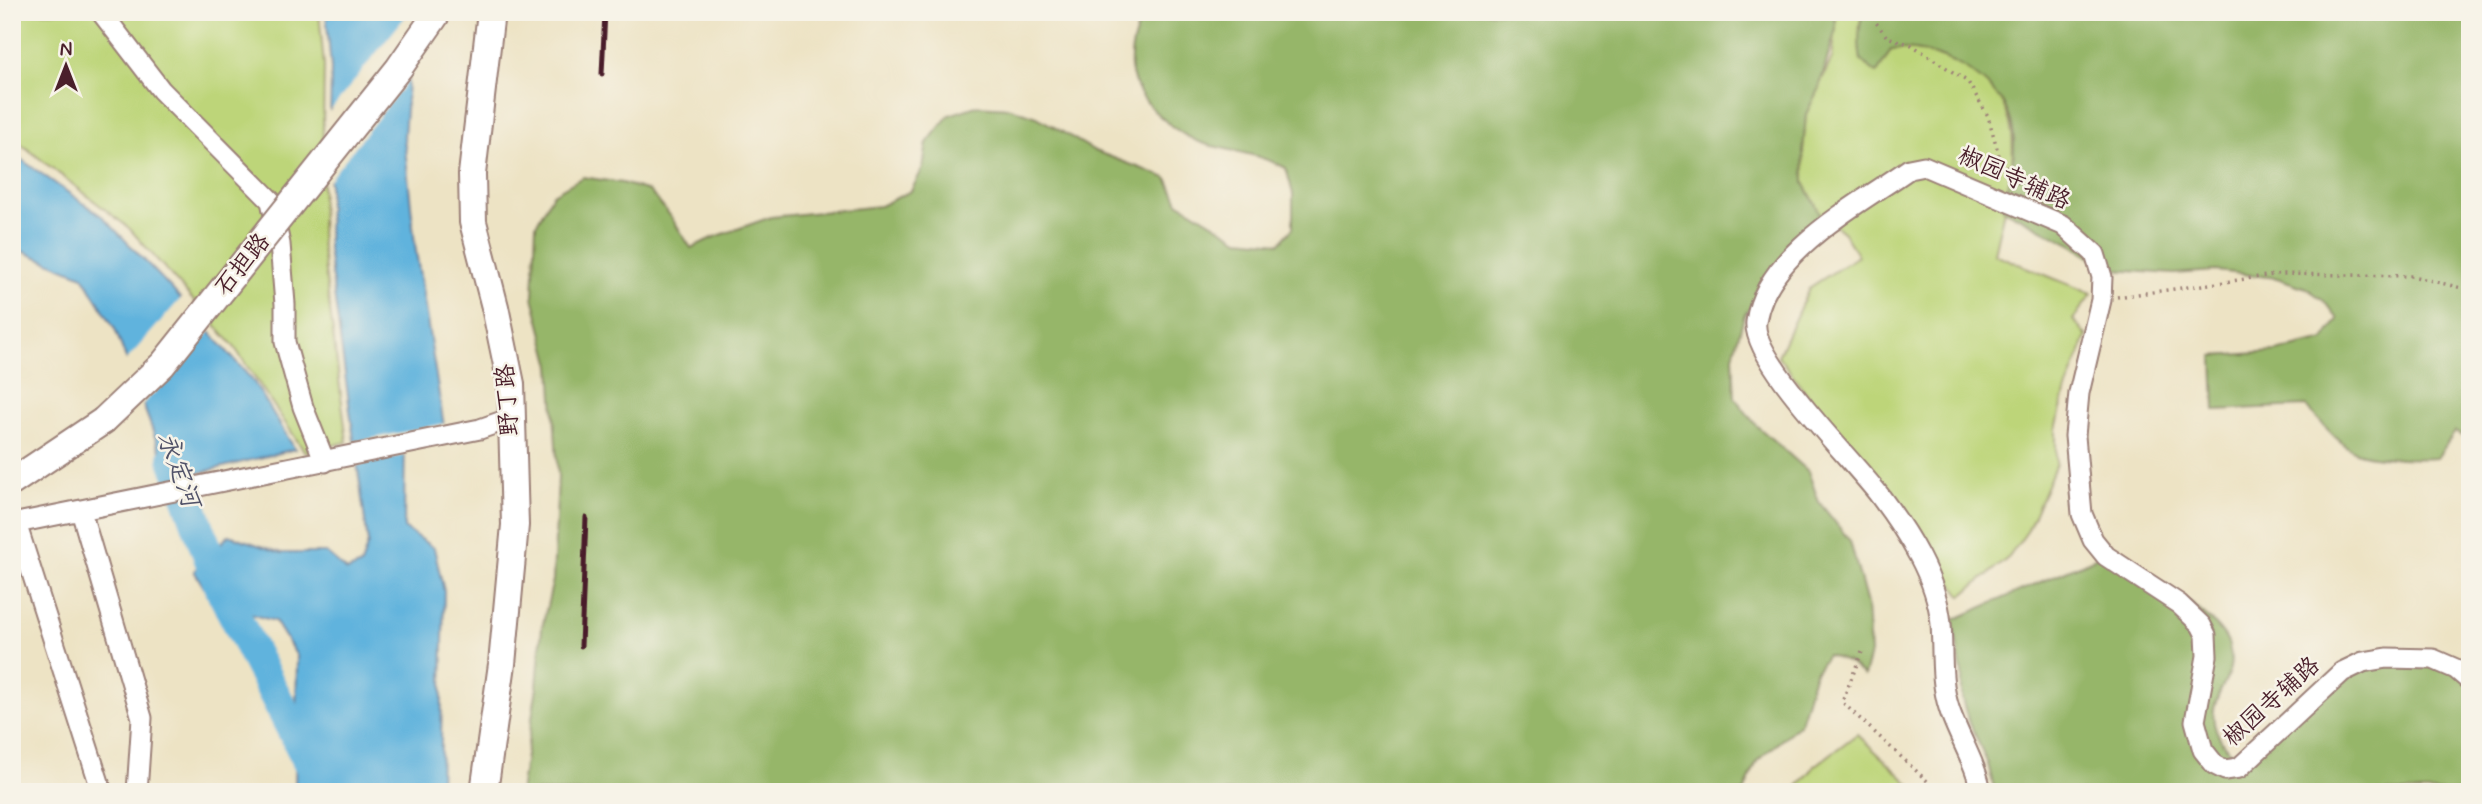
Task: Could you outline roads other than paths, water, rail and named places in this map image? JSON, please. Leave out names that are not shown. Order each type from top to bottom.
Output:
[{"type":"main road","name":"石担路","points":[[12,482],[103,421],[163,363],[399,68],[438,12]]},
{"type":"main road","name":"野丁路","points":[[484,792],[502,664],[515,525],[511,384],[473,222],[472,174],[491,12]]},
{"type":"street","points":[[101,12],[161,90],[271,201],[280,244],[285,342],[303,407],[325,462]]},
{"type":"street","name":"椒园寺辅路","points":[[1981,792],[1948,707],[1942,677],[1941,622],[1932,585],[1915,550],[1880,495],[1805,408],[1765,353],[1757,336],[1759,307],[1774,278],[1805,242],[1909,169],[1924,166],[2063,225],[2095,254],[2102,277],[2101,300],[2079,393],[2075,436],[2082,514],[2093,540],[2106,556],[2179,604],[2201,625],[2206,635],[2207,656],[2195,722],[2203,750],[2215,765],[2225,770],[2239,768],[2342,671],[2363,662],[2387,658],[2432,659],[2456,669],[2470,681]]},
{"type":"street","points":[[102,792],[14,524],[480,429],[511,418]]},
{"type":"street","points":[[81,511],[142,718],[137,792]]},
{"type":"water","points":[[326,12],[413,12],[404,137],[415,245],[444,426],[405,435],[404,528],[434,548],[444,591],[440,792],[295,792],[297,656],[275,621],[214,604],[194,571],[229,535],[281,553],[326,553],[347,571],[361,565],[368,543],[328,249],[331,68]]},
{"type":"water","points":[[12,153],[103,217],[171,288],[254,382],[295,449],[171,480],[115,329],[83,276],[12,247]]},
{"type":"waterway","name":"永定河","points":[[174,459],[220,587],[324,792]]},
{"type":"railway","points":[[602,74],[605,12]]},
{"type":"railway","points":[[581,646],[586,517]]}]
